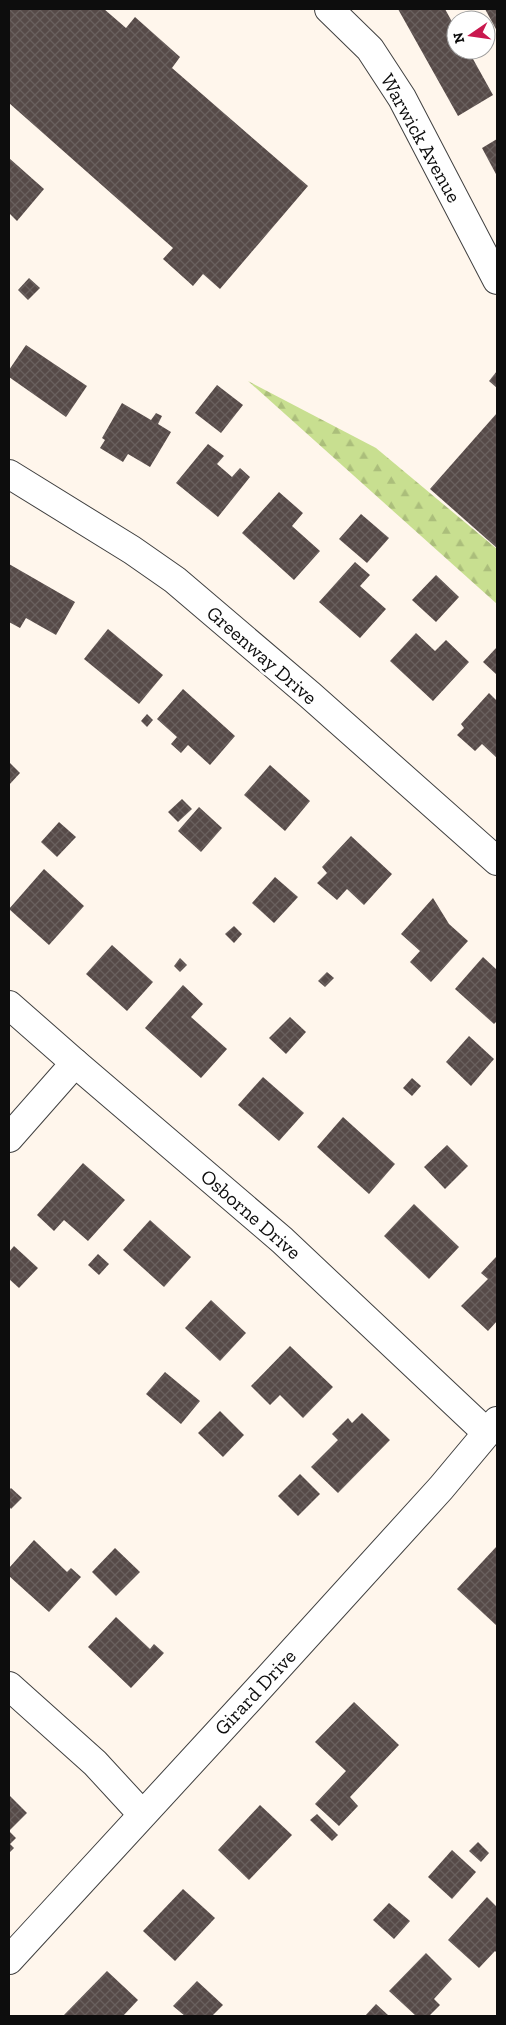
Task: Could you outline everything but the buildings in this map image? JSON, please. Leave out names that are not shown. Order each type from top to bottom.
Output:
[{"type":"street","name":"Warwick Avenue","points":[[329,9],[370,49],[402,98],[497,280]]},
{"type":"street","name":"Greenway Drive","points":[[9,474],[132,550],[175,580],[310,695],[497,861]]},
{"type":"street","name":"Osborne Drive","points":[[9,1005],[74,1063],[282,1240],[492,1427]]},
{"type":"street","points":[[9,1138],[74,1063]]},
{"type":"street","name":"Girard Drive","points":[[9,1960],[251,1697],[434,1495],[492,1427]]},
{"type":"street","points":[[9,1686],[95,1763],[142,1814]]},
{"type":"green space","points":[[248,381],[376,448],[497,549],[497,604]]}]
